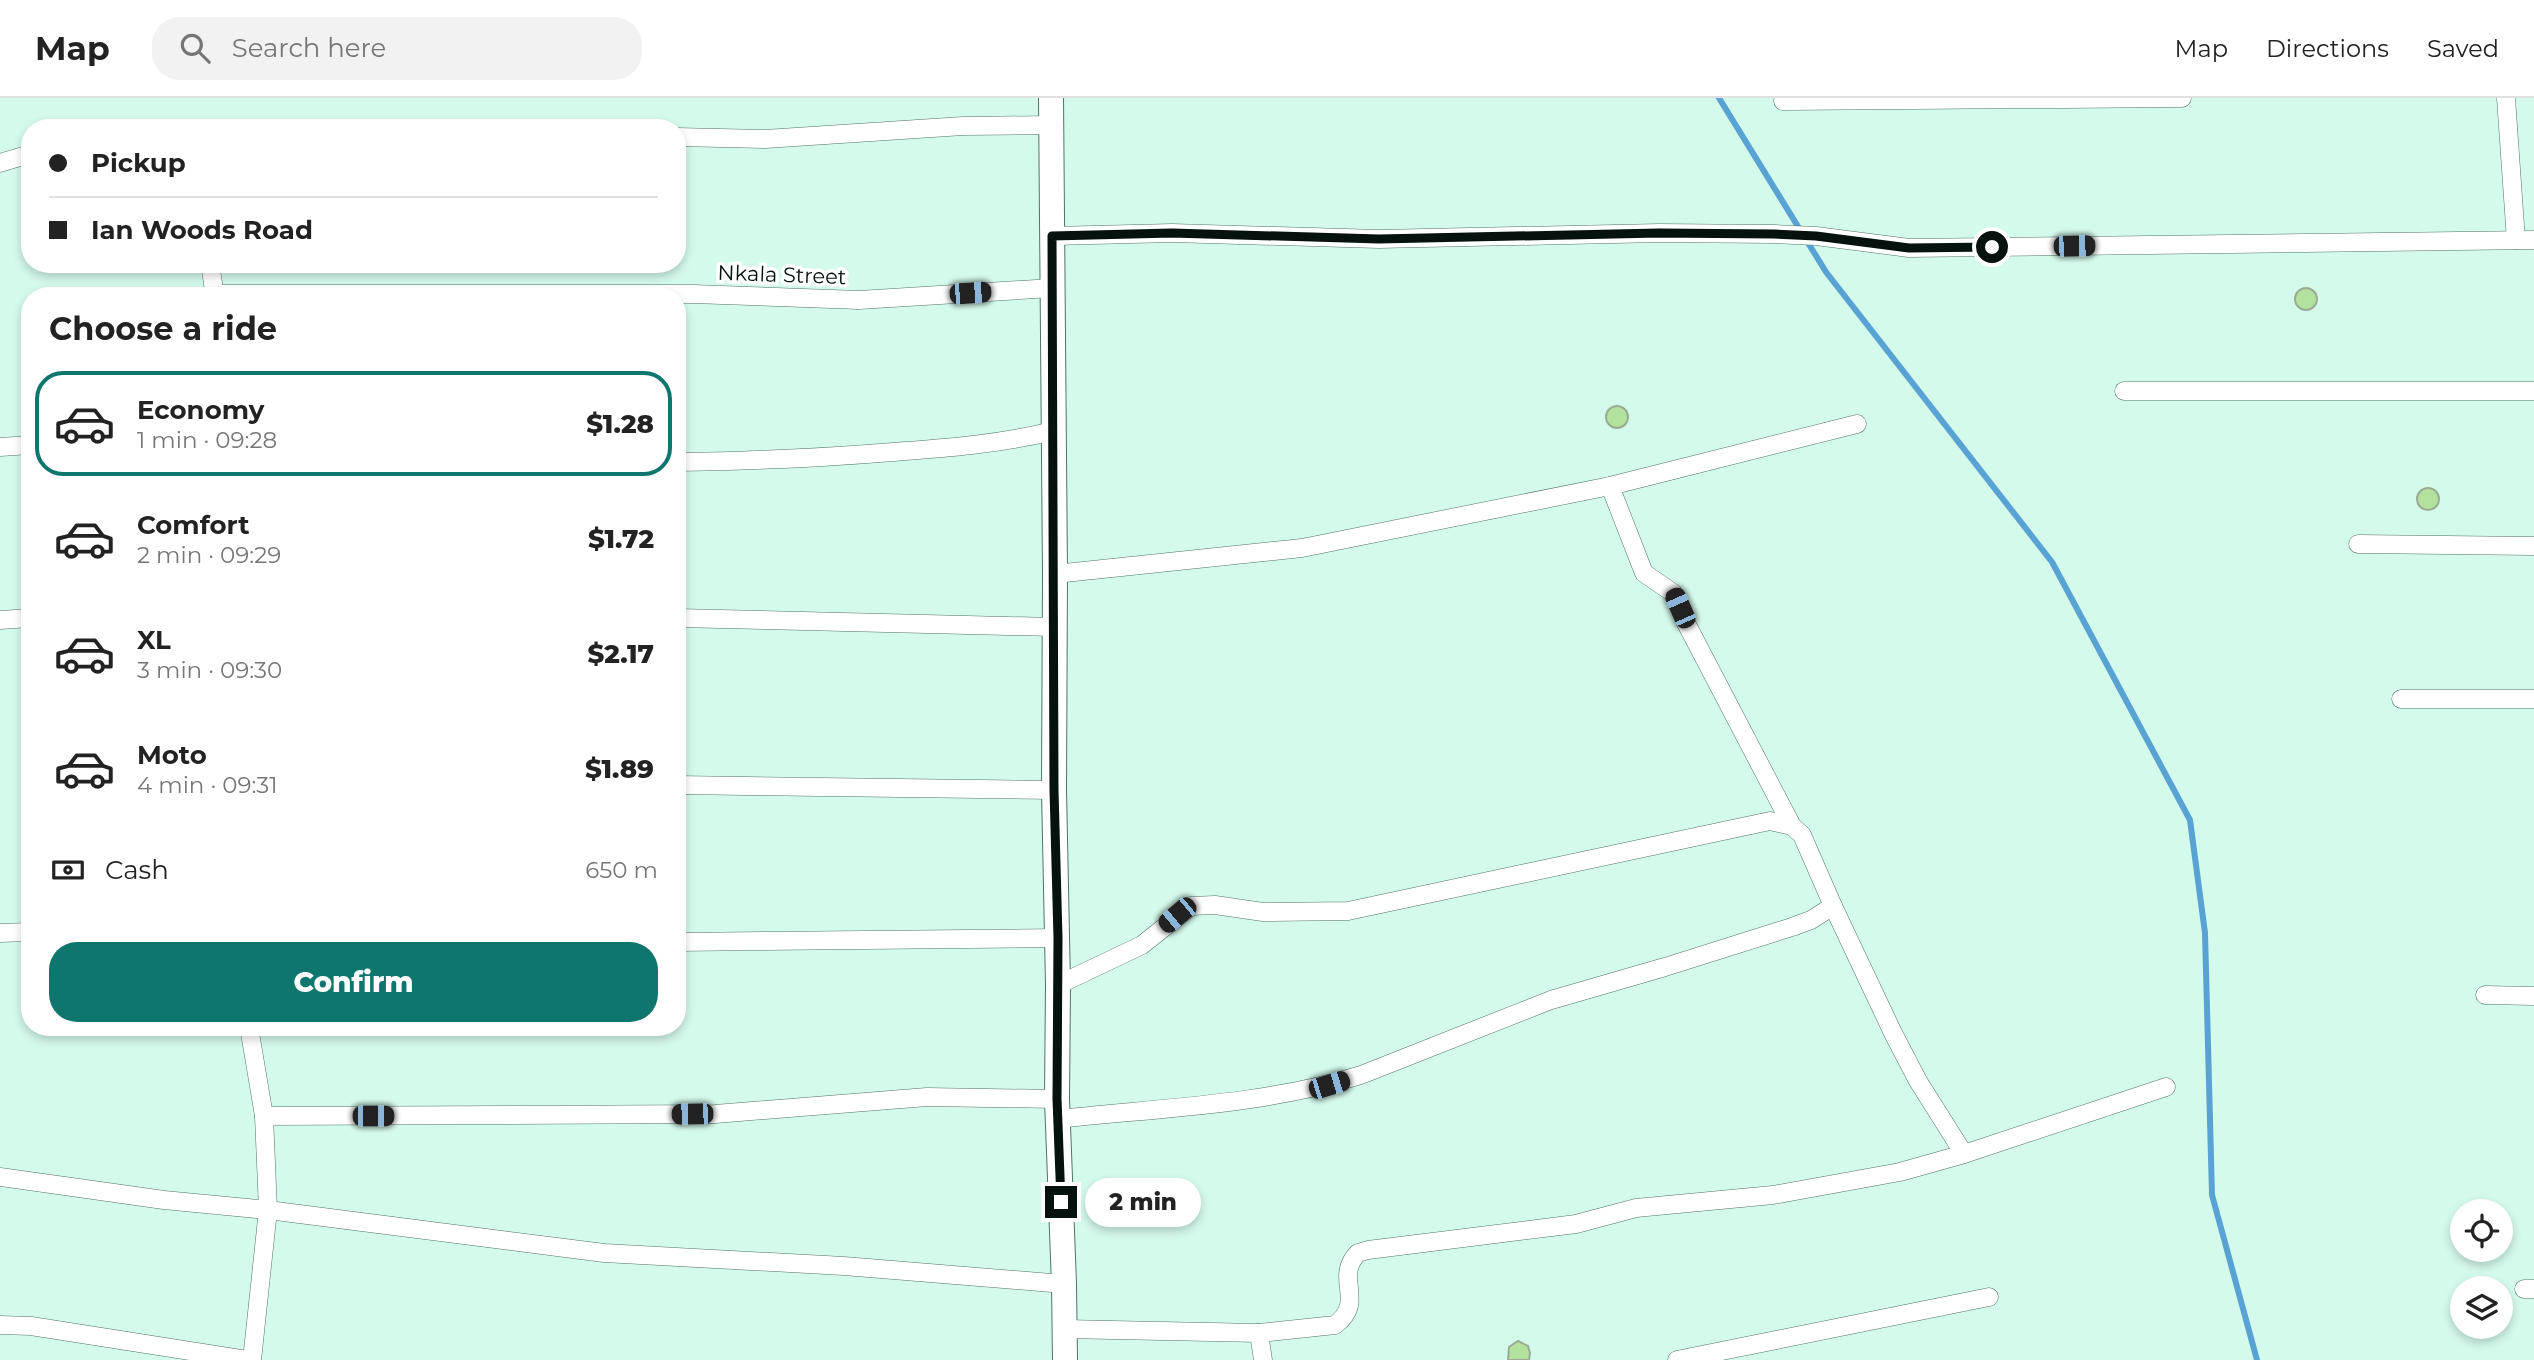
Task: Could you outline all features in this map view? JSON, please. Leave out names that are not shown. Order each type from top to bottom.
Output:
[{"type":"street","points":[[1051,98],[1057,1109],[1065,1360]]},
{"type":"street","points":[[1783,101],[2182,98]]},
{"type":"street","points":[[1052,236],[1172,233],[1379,239],[1761,234],[1816,236],[1909,248],[2525,240],[2506,98]]},
{"type":"street","points":[[686,137],[765,139],[963,126],[1051,125]]},
{"type":"street","points":[[0,163],[21,157]]},
{"type":"street","name":"Nkala Street","points":[[686,294],[859,300],[1052,288]]},
{"type":"street","points":[[2124,391],[2534,391]]},
{"type":"street","points":[[1055,574],[1302,548],[1610,486],[1857,424]]},
{"type":"street","points":[[686,462],[761,461],[965,447],[1014,441],[1053,431]]},
{"type":"street","points":[[0,447],[21,446]]},
{"type":"street","points":[[1610,486],[1644,573],[1673,593],[1792,826],[1802,835],[1893,1033],[1964,1154]]},
{"type":"street","points":[[2358,544],[2534,547]]},
{"type":"street","points":[[686,618],[1054,627]]},
{"type":"street","points":[[0,620],[21,619]]},
{"type":"street","points":[[2401,699],[2534,699]]},
{"type":"street","points":[[686,785],[1054,790]]},
{"type":"street","points":[[1058,985],[1142,945],[1191,906],[1215,905],[1263,912],[1348,911],[1770,821],[1792,826]]},
{"type":"street","points":[[264,1116],[715,1114],[927,1097],[1057,1109],[1247,1098],[1329,1085],[1361,1075],[1550,1000],[1665,967],[1801,923],[1833,906]]},
{"type":"street","points":[[0,933],[21,932]]},
{"type":"street","points":[[686,942],[1058,938]]},
{"type":"street","points":[[2485,995],[2534,996]]},
{"type":"street","points":[[0,1325],[32,1326],[249,1360],[268,1210],[264,1116],[251,1036]]},
{"type":"street","points":[[1064,1329],[1259,1334],[1335,1325],[1345,1317],[1350,1306],[1348,1268],[1358,1253],[1368,1250],[1576,1224],[1636,1208],[1773,1195],[1900,1171],[1964,1154],[2166,1087]]},
{"type":"street","points":[[0,1177],[164,1200],[268,1210],[604,1252],[844,1266],[1064,1284]]},
{"type":"street","points":[[1677,1360],[1989,1297]]},
{"type":"street","points":[[1259,1334],[1262,1360]]},
{"type":"building","points":[[2306,288],[2314,291],[2317,299],[2314,307],[2306,310],[2298,307],[2295,299],[2298,291]]},
{"type":"building","points":[[1617,406],[1625,409],[1628,417],[1625,425],[1617,428],[1609,425],[1606,417],[1609,409]]},
{"type":"building","points":[[2428,488],[2436,491],[2439,499],[2436,507],[2428,510],[2420,507],[2417,499],[2420,491]]},
{"type":"building","points":[[1518,1341],[1528,1346],[1529,1360],[1508,1360],[1509,1347]]},
{"type":"waterway","points":[[1719,98],[1826,272],[2052,562],[2190,820],[2205,933],[2212,1195],[2257,1360]]},
{"type":"route","points":[[1061,1202],[1057,1099],[1058,938],[1054,790],[1052,236],[1172,233],[1379,239],[1659,233],[1774,234],[1816,236],[1909,248],[1992,247]]}]
